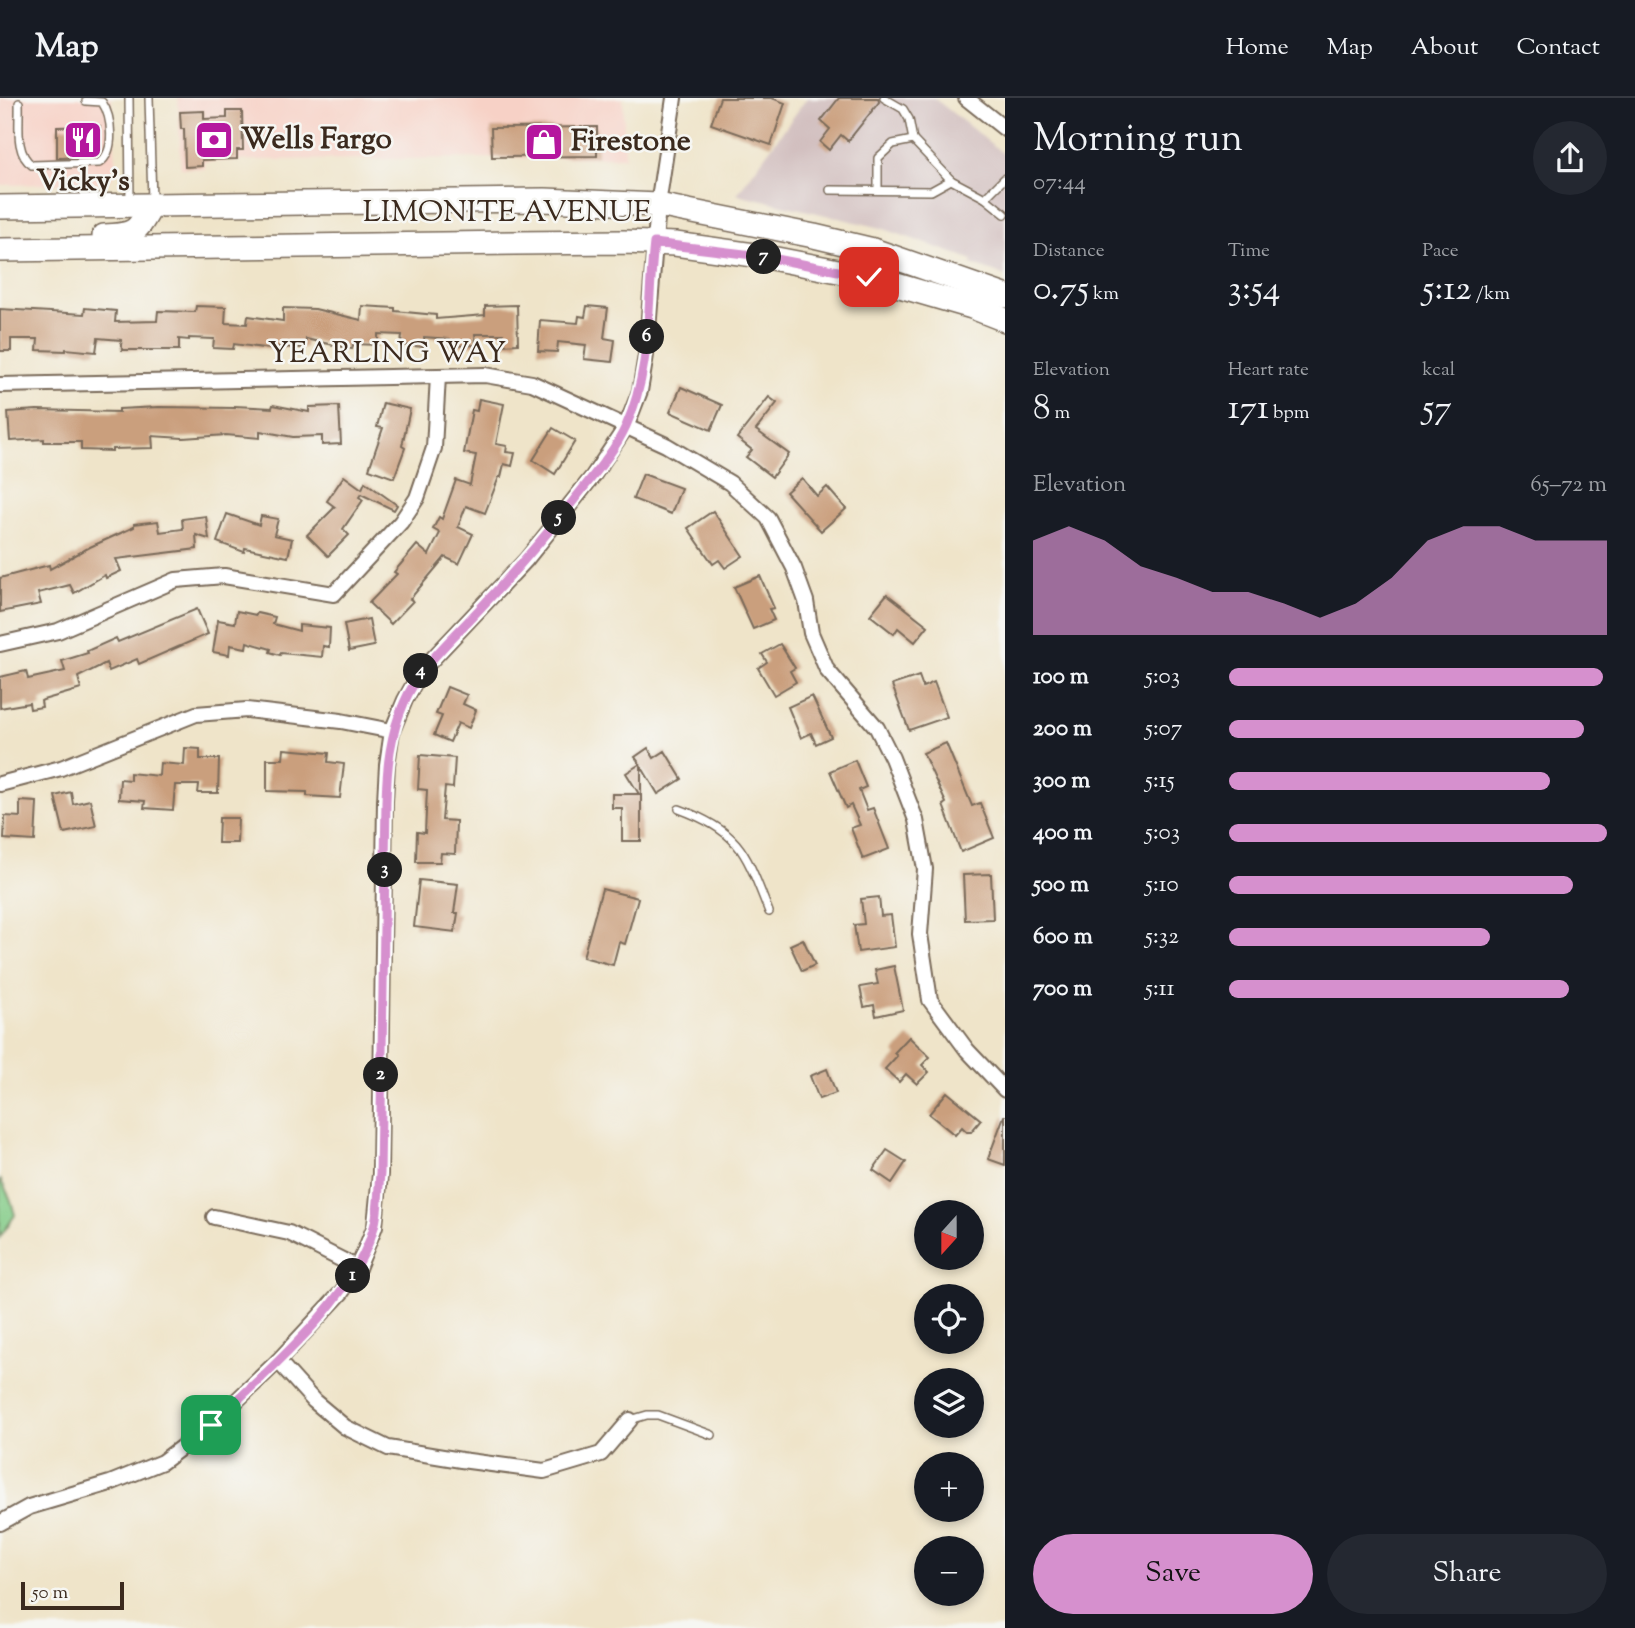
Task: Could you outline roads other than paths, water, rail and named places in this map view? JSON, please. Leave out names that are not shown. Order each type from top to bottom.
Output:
[{"type":"main road","name":"LIMONITE AVENUE","points":[[0,207],[545,200],[658,205],[873,250],[1005,296]]},
{"type":"main road","points":[[0,239],[126,235],[140,226],[141,205]]},
{"type":"main road","name":"LIMONITE AVENUE","points":[[0,250],[654,243],[761,256],[822,267],[918,291],[1005,320]]},
{"type":"street","points":[[0,1523],[29,1507],[110,1483],[162,1462],[211,1425],[278,1361],[341,1293],[358,1268],[375,1226],[380,1174],[386,801],[392,731],[421,671],[526,560],[593,476],[625,427],[640,391],[646,355],[658,205],[674,98]]},
{"type":"street","points":[[966,98],[1005,129]]},
{"type":"street","name":"YEARLING WAY","points":[[0,385],[485,375],[532,383],[666,446],[730,482],[768,518],[794,568],[806,601],[811,633],[827,670],[877,728],[892,758],[916,820],[925,869],[920,934],[930,1000],[967,1050],[1005,1090]]},
{"type":"street","points":[[0,644],[58,631],[176,580],[223,576],[334,594],[393,532],[417,498],[434,448],[438,376]]},
{"type":"street","points":[[0,784],[61,768],[196,714],[247,710],[341,721],[392,731]]},
{"type":"street","points":[[214,1217],[289,1233],[358,1268]]},
{"type":"street","points":[[278,1361],[314,1401],[345,1427],[388,1448],[544,1471],[601,1454],[630,1420]]},
{"type":"lane","points":[[130,98],[141,205]]},
{"type":"lane","points":[[141,205],[149,98]]},
{"type":"lane","points":[[884,98],[903,109],[909,119],[914,140],[951,180],[985,198],[1005,214]]},
{"type":"lane","points":[[19,103],[20,150],[24,160],[32,165],[99,163],[109,152],[108,112],[102,102],[86,101]]},
{"type":"lane","points":[[878,190],[878,158],[893,144],[914,140]]},
{"type":"lane","points":[[985,198],[1005,178]]},
{"type":"lane","points":[[830,190],[931,191],[951,180]]},
{"type":"lane","points":[[679,809],[721,829],[741,847],[769,912]]},
{"type":"lane","points":[[630,1420],[658,1415],[712,1435]]},
{"type":"place","name":"Vicky's","points":[[83,140]]},
{"type":"place","name":"Wells Fargo","points":[[214,140]]},
{"type":"place","name":"Firestone","points":[[544,142]]}]
